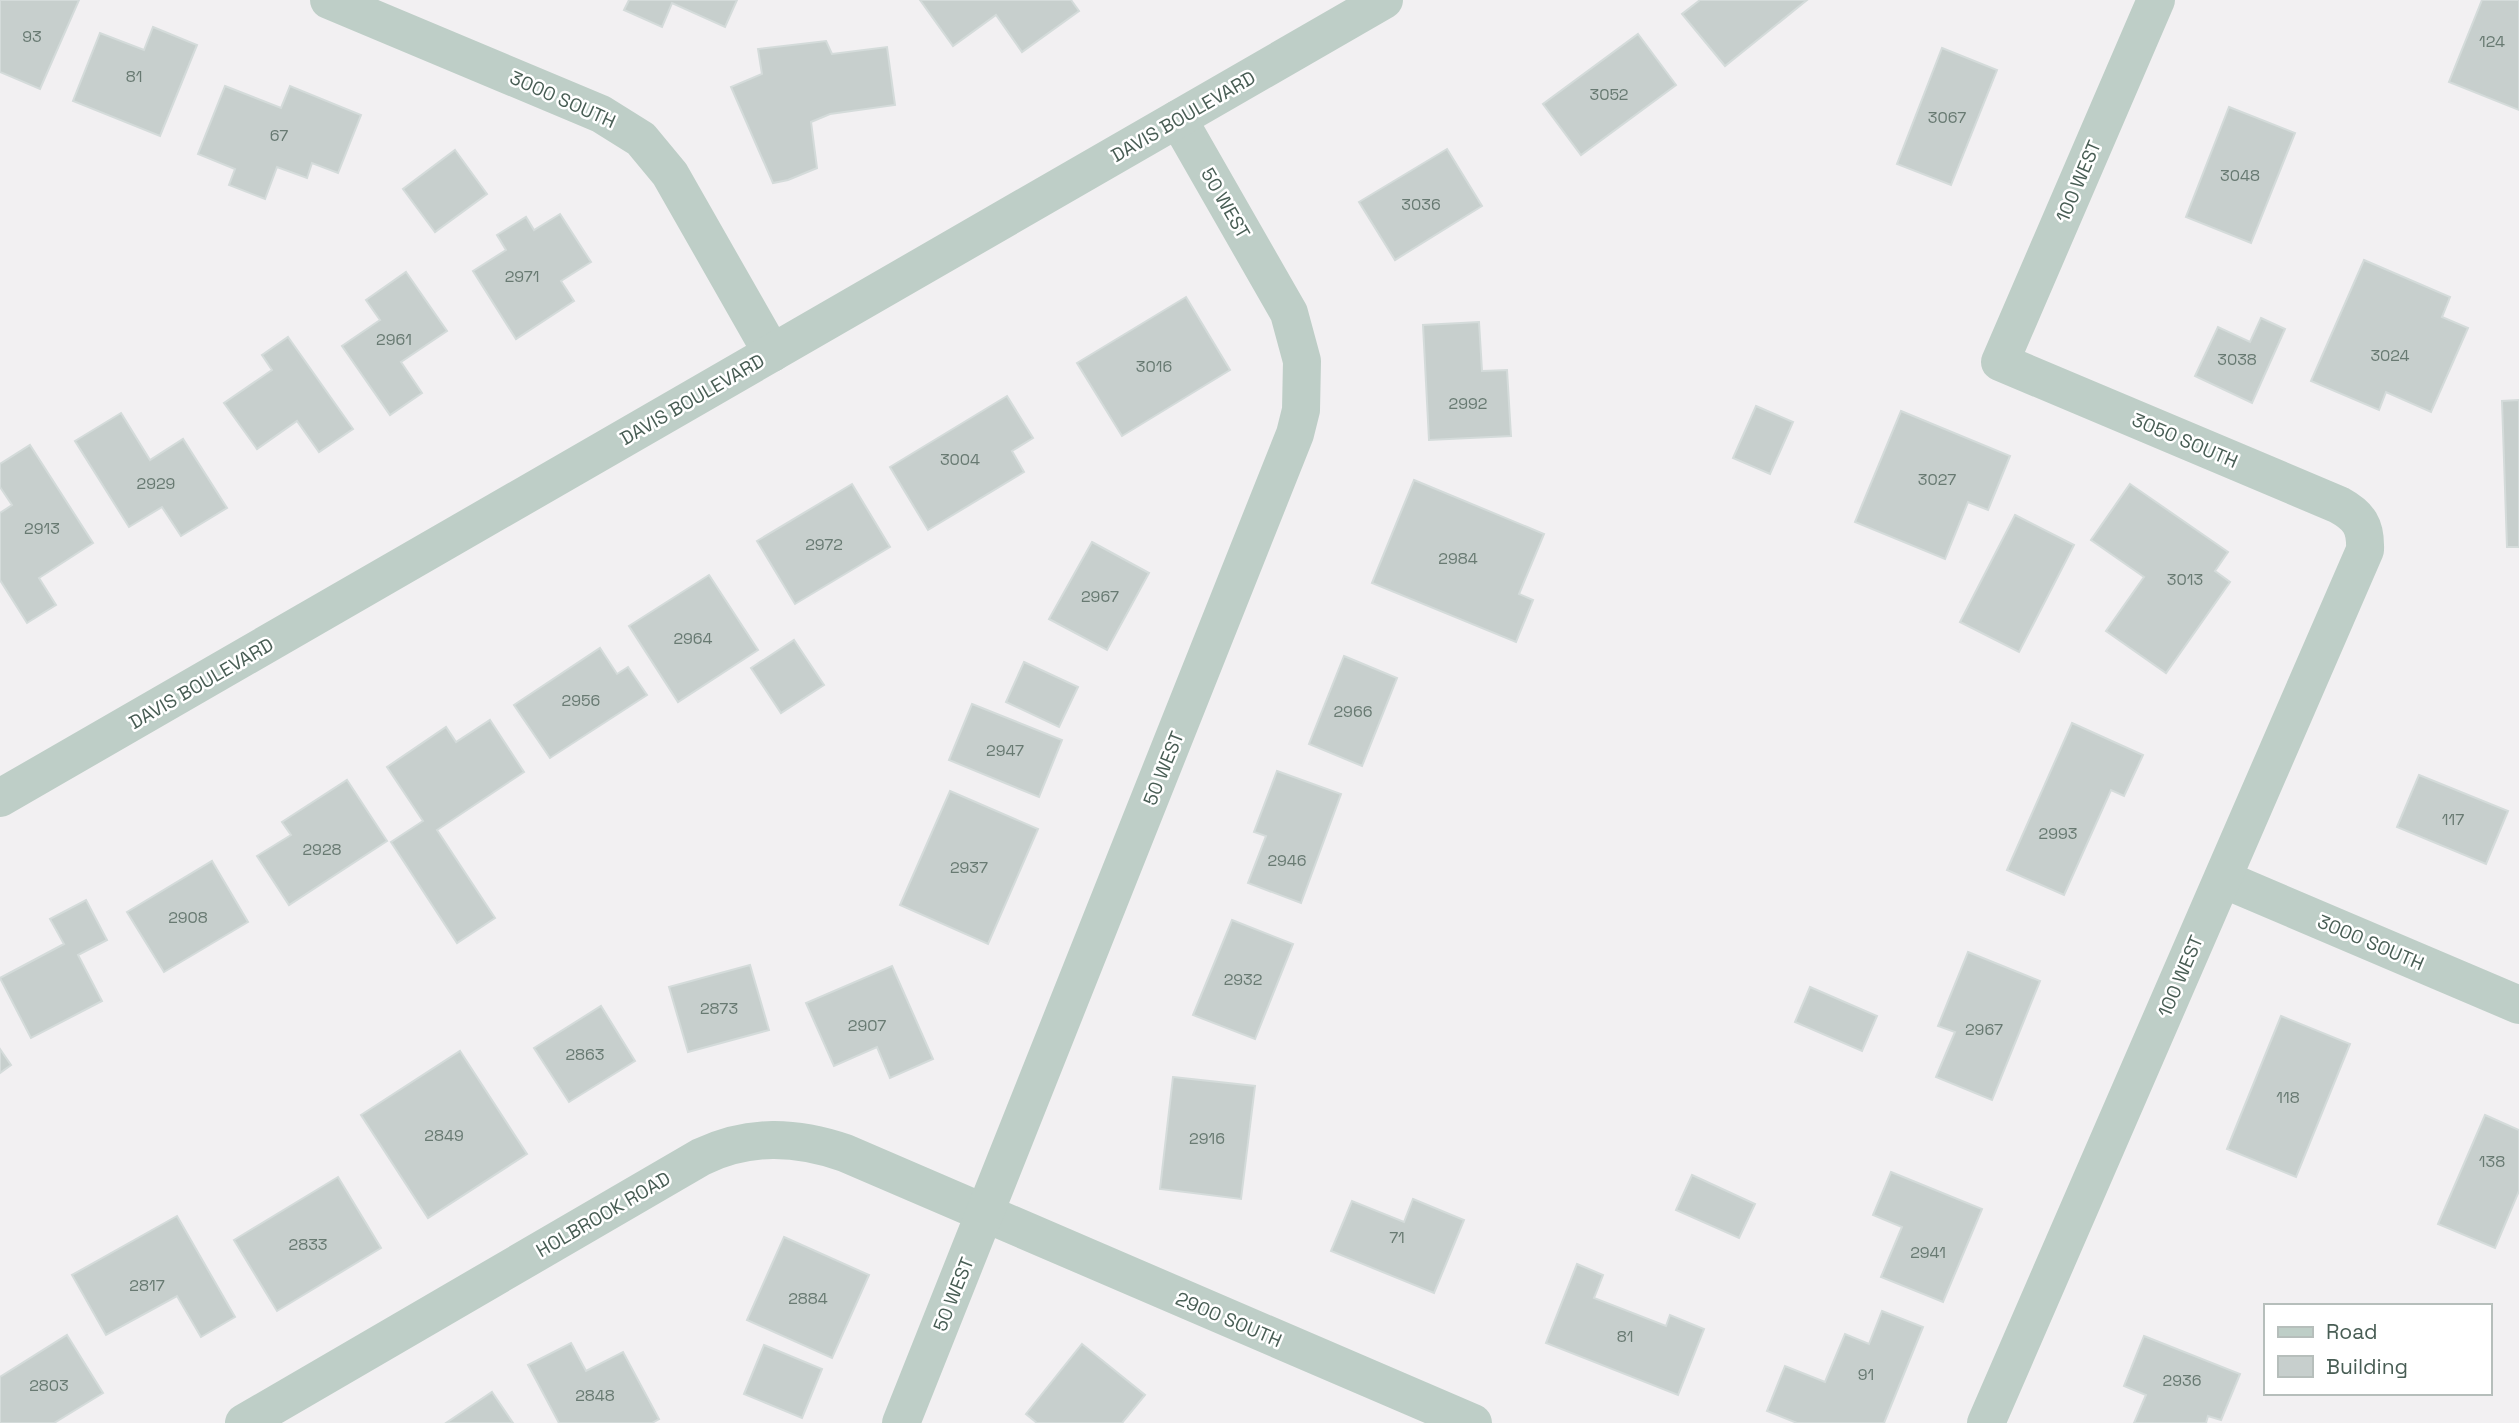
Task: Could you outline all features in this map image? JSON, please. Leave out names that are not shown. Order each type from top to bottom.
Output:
[{"type":"street","name":"3000 SOUTH","points":[[328,0],[601,114],[641,139],[670,174],[772,353]]},
{"type":"street","name":"DAVIS BOULEVARD","points":[[0,798],[1384,0]]},
{"type":"street","name":"100 WEST","points":[[2000,362],[2156,0]]},
{"type":"street","name":"50 WEST","points":[[901,1423],[1295,434],[1301,410],[1302,361],[1289,313],[1178,119]]},
{"type":"street","name":"3050 SOUTH","points":[[2000,362],[2339,505],[2359,518],[2364,527]]},
{"type":"street","name":"100 WEST","points":[[1986,1423],[2362,560],[2365,550],[2364,527]]},
{"type":"street","name":"3000 SOUTH","points":[[2223,879],[2519,1005]]},
{"type":"street","name":"HOLBROOK ROAD","points":[[244,1423],[720,1148],[766,1139],[819,1144],[985,1215]]},
{"type":"street","name":"2900 SOUTH","points":[[985,1215],[1473,1423]]},
{"type":"building","points":[[0,0],[79,0],[40,89],[0,72]]},
{"type":"building","points":[[629,0],[737,0],[725,27],[672,3],[662,27],[624,10]]},
{"type":"building","points":[[920,0],[1071,0],[1079,11],[1022,52],[996,15],[953,46]]},
{"type":"building","points":[[1700,0],[1807,0],[1725,66],[1682,14]]},
{"type":"building","points":[[2482,0],[2519,0],[2519,110],[2449,82]]},
{"type":"building","points":[[153,27],[197,45],[160,136],[73,101],[100,33],[144,50]]},
{"type":"building","points":[[1638,34],[1676,85],[1581,155],[1543,104]]},
{"type":"building","points":[[826,41],[832,54],[887,47],[895,105],[830,114],[811,122],[817,168],[773,183],[731,87],[762,74],[758,49]]},
{"type":"building","points":[[1942,48],[1997,70],[1951,185],[1897,164]]},
{"type":"building","points":[[225,86],[281,108],[290,86],[361,115],[338,173],[312,163],[307,178],[277,167],[265,199],[229,185],[235,169],[198,154]]},
{"type":"building","points":[[2229,107],[2295,133],[2251,243],[2186,217]]},
{"type":"building","points":[[1447,149],[1482,206],[1395,260],[1359,202]]},
{"type":"building","points":[[455,150],[487,194],[435,232],[403,189]]},
{"type":"building","points":[[560,214],[591,262],[561,281],[574,301],[516,339],[473,271],[506,250],[497,235],[526,217],[534,230]]},
{"type":"building","points":[[2364,260],[2450,297],[2442,317],[2468,328],[2431,412],[2386,392],[2379,410],[2311,381]]},
{"type":"building","points":[[406,272],[447,331],[401,362],[422,393],[390,415],[342,346],[380,320],[366,300]]},
{"type":"building","points":[[1186,297],[1230,370],[1122,436],[1077,363]]},
{"type":"building","points":[[2261,318],[2285,329],[2252,403],[2195,376],[2218,327],[2250,342]]},
{"type":"building","points":[[1479,322],[1482,371],[1507,370],[1511,436],[1429,440],[1423,325]]},
{"type":"building","points":[[288,337],[353,429],[319,452],[297,421],[257,449],[224,403],[272,370],[262,355]]},
{"type":"building","points":[[1007,396],[1033,438],[1012,451],[1024,472],[928,530],[890,467]]},
{"type":"building","points":[[2519,400],[2519,547],[2507,547],[2502,401]]},
{"type":"building","points":[[1756,406],[1793,422],[1770,474],[1733,458]]},
{"type":"building","points":[[1901,411],[2010,456],[1988,510],[1968,502],[1945,559],[1855,522]]},
{"type":"building","points":[[121,413],[150,460],[183,439],[227,508],[181,536],[162,507],[129,527],[75,441]]},
{"type":"building","points":[[30,445],[93,543],[39,578],[56,605],[27,623],[0,580],[0,513],[12,505],[0,487],[0,464]]},
{"type":"building","points":[[1414,480],[1544,534],[1519,594],[1533,600],[1516,642],[1372,583]]},
{"type":"building","points":[[852,484],[890,547],[795,604],[757,541]]},
{"type":"building","points":[[2130,484],[2228,552],[2215,571],[2230,582],[2166,673],[2106,631],[2144,577],[2091,540]]},
{"type":"building","points":[[2015,515],[2074,545],[2019,652],[1960,622]]},
{"type":"building","points":[[1092,542],[1149,573],[1107,650],[1049,619]]},
{"type":"building","points":[[709,575],[758,650],[678,702],[629,626]]},
{"type":"building","points":[[794,640],[824,685],[781,713],[751,668]]},
{"type":"building","points":[[600,648],[617,674],[628,667],[647,695],[550,758],[514,705]]},
{"type":"building","points":[[1344,656],[1397,678],[1362,766],[1309,744]]},
{"type":"building","points":[[1024,662],[1078,687],[1059,727],[1006,702]]},
{"type":"building","points":[[972,704],[1062,740],[1039,797],[949,760]]},
{"type":"building","points":[[490,720],[524,772],[437,830],[495,918],[457,943],[391,842],[423,821],[387,767],[446,727],[456,742]]},
{"type":"building","points":[[2072,723],[2143,755],[2124,796],[2111,790],[2064,895],[2007,870]]},
{"type":"building","points":[[1277,771],[1341,794],[1301,903],[1248,883],[1266,836],[1254,832]]},
{"type":"building","points":[[2419,775],[2508,811],[2486,864],[2397,827]]},
{"type":"building","points":[[347,780],[387,841],[289,905],[257,856],[291,835],[282,822]]},
{"type":"building","points":[[950,791],[1038,829],[988,944],[900,905]]},
{"type":"building","points":[[212,861],[248,922],[164,972],[127,912]]},
{"type":"building","points":[[86,900],[107,940],[78,955],[102,1001],[31,1038],[0,978],[64,944],[50,919]]},
{"type":"building","points":[[1232,920],[1293,944],[1255,1039],[1193,1015]]},
{"type":"building","points":[[1968,952],[2040,981],[1992,1100],[1936,1077],[1955,1032],[1938,1026]]},
{"type":"building","points":[[750,965],[769,1030],[688,1052],[669,987]]},
{"type":"building","points":[[892,966],[933,1059],[890,1078],[877,1047],[834,1066],[806,1003]]},
{"type":"building","points":[[1810,987],[1877,1016],[1862,1051],[1795,1022]]},
{"type":"building","points":[[601,1006],[635,1061],[569,1102],[534,1048]]},
{"type":"building","points":[[2281,1016],[2350,1044],[2296,1177],[2227,1149]]},
{"type":"building","points":[[0,1049],[11,1065],[0,1073]]},
{"type":"building","points":[[460,1051],[527,1154],[428,1218],[361,1115]]},
{"type":"building","points":[[1173,1077],[1255,1086],[1241,1199],[1160,1189]]},
{"type":"building","points":[[2485,1115],[2519,1130],[2519,1191],[2495,1248],[2438,1224]]},
{"type":"building","points":[[1891,1172],[1982,1209],[1943,1302],[1881,1277],[1902,1227],[1873,1215]]},
{"type":"building","points":[[1692,1175],[1755,1204],[1739,1238],[1676,1210]]},
{"type":"building","points":[[338,1177],[381,1248],[277,1311],[234,1240]]},
{"type":"building","points":[[1413,1199],[1464,1220],[1434,1293],[1331,1251],[1352,1201],[1404,1222]]},
{"type":"building","points":[[177,1216],[235,1317],[201,1337],[177,1296],[106,1335],[72,1275]]},
{"type":"building","points":[[784,1237],[869,1275],[832,1358],[747,1320]]},
{"type":"building","points":[[1577,1264],[1603,1275],[1594,1298],[1666,1326],[1670,1315],[1704,1329],[1678,1395],[1546,1343]]},
{"type":"building","points":[[1882,1311],[1923,1327],[1884,1423],[1797,1423],[1767,1411],[1785,1366],[1825,1382],[1845,1334],[1869,1344]]},
{"type":"building","points":[[67,1335],[103,1393],[54,1423],[0,1423],[0,1377]]},
{"type":"building","points":[[2144,1336],[2240,1374],[2221,1420],[2208,1416],[2206,1423],[2134,1423],[2146,1395],[2124,1386]]},
{"type":"building","points":[[571,1343],[586,1371],[623,1352],[659,1419],[652,1423],[559,1423],[528,1365]]},
{"type":"building","points":[[1082,1344],[1145,1395],[1122,1423],[1037,1423],[1026,1414]]},
{"type":"building","points":[[764,1345],[822,1369],[802,1418],[744,1394]]},
{"type":"building","points":[[492,1392],[513,1423],[446,1423]]}]
